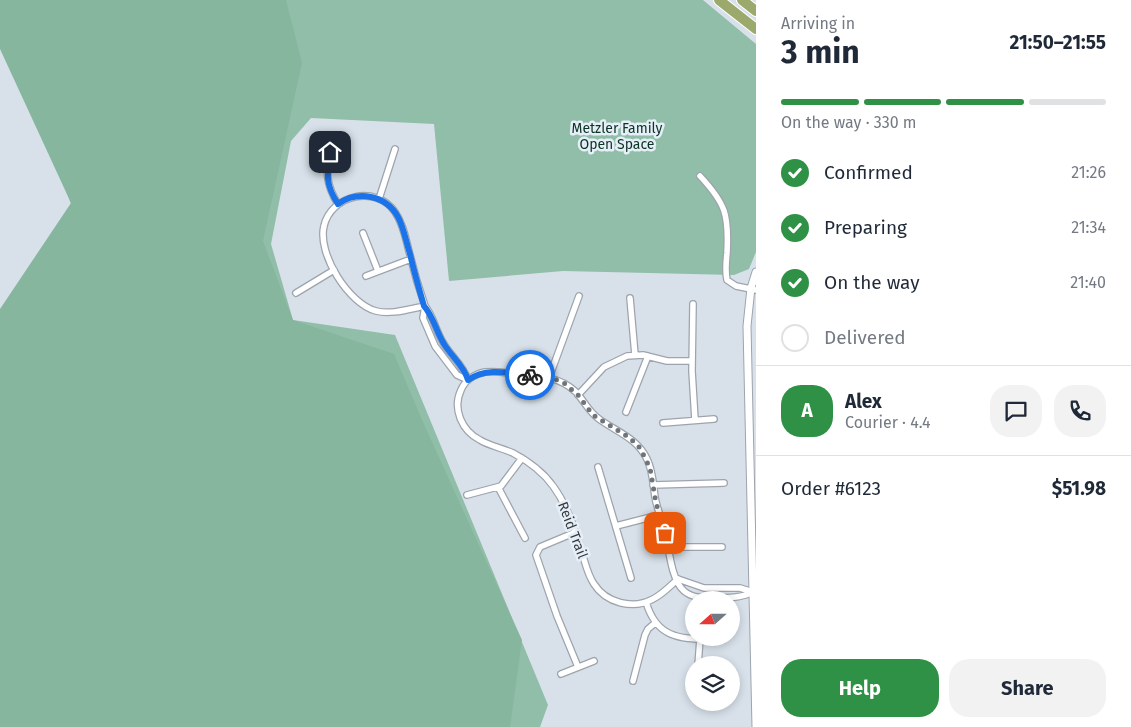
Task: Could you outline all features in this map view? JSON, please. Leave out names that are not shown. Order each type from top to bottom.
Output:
[{"type":"highway","points":[[719,0],[756,28]]},
{"type":"highway","points":[[742,0],[756,11]]},
{"type":"street","points":[[331,136],[327,179],[329,189],[338,204]]},
{"type":"street","points":[[379,199],[395,149]]},
{"type":"street","points":[[700,176],[718,196],[726,216],[728,234],[727,280],[736,286],[754,289]]},
{"type":"street","points":[[424,306],[387,312],[368,308],[353,298],[334,270],[324,247],[323,232],[327,217],[338,204],[357,196],[367,196],[379,199],[390,206],[398,217],[424,306],[423,318],[435,346],[457,375],[468,380]]},
{"type":"street","points":[[363,233],[378,271]]},
{"type":"street","points":[[366,276],[411,259]]},
{"type":"street","points":[[296,293],[334,270]]},
{"type":"street","points":[[756,272],[747,326],[756,727]]},
{"type":"street","points":[[549,378],[554,359],[579,296]]},
{"type":"street","points":[[630,298],[635,354]]},
{"type":"street","points":[[693,304],[692,362],[695,420]]},
{"type":"street","points":[[424,306],[432,315],[444,344],[464,369],[468,380]]},
{"type":"street","points":[[578,395],[604,367],[620,358],[635,354],[668,361],[692,362]]},
{"type":"street","points":[[626,412],[648,356]]},
{"type":"street","points":[[468,380],[477,374],[489,372],[549,378],[564,383],[578,395],[593,415],[630,438],[640,448],[649,463],[672,567],[683,590],[698,597],[735,597],[753,592]]},
{"type":"street","name":"Reid Trail","points":[[468,380],[460,391],[458,411],[464,425],[472,435],[480,441],[522,458],[540,472],[551,484],[565,506],[590,575],[599,590],[610,599],[622,603],[646,602]]},
{"type":"street","points":[[663,423],[714,419]]},
{"type":"street","points":[[467,495],[503,484],[522,458]]},
{"type":"street","points":[[598,467],[631,578]]},
{"type":"street","points":[[653,485],[724,483]]},
{"type":"street","points":[[498,487],[525,538]]},
{"type":"street","points":[[616,526],[659,515]]},
{"type":"street","points":[[576,532],[540,548],[536,555],[556,616],[578,667]]},
{"type":"street","points":[[668,547],[722,547]]},
{"type":"street","points":[[678,579],[704,588],[740,588],[753,592]]},
{"type":"street","points":[[678,579],[661,594],[646,602],[655,623],[670,635],[685,637]]},
{"type":"street","points":[[633,682],[644,635],[655,623]]},
{"type":"street","points":[[560,674],[594,661]]},
{"type":"green space","name":"Metzler Family Open Space","points":[[0,0],[703,0],[756,44],[756,252],[749,269],[734,275],[563,271],[449,281],[434,124],[311,118],[291,141],[271,244],[293,320],[395,335],[548,705],[540,727],[271,727],[0,18]]},
{"type":"green space","name":"Metzler Family Open Space","points":[[0,0],[286,0],[302,63],[263,241],[293,320],[394,354],[522,640],[510,727],[0,727],[0,309],[71,203],[0,49]]},
{"type":"way so far","points":[[530,375],[552,378],[564,383],[578,395],[593,415],[635,442],[647,458],[656,503],[665,533]]},
{"type":"route","points":[[330,152],[327,179],[331,194],[338,204],[352,197],[372,196],[386,203],[395,212],[403,228],[424,306],[432,315],[444,344],[466,372],[468,380],[477,374],[486,372],[530,375]]}]
